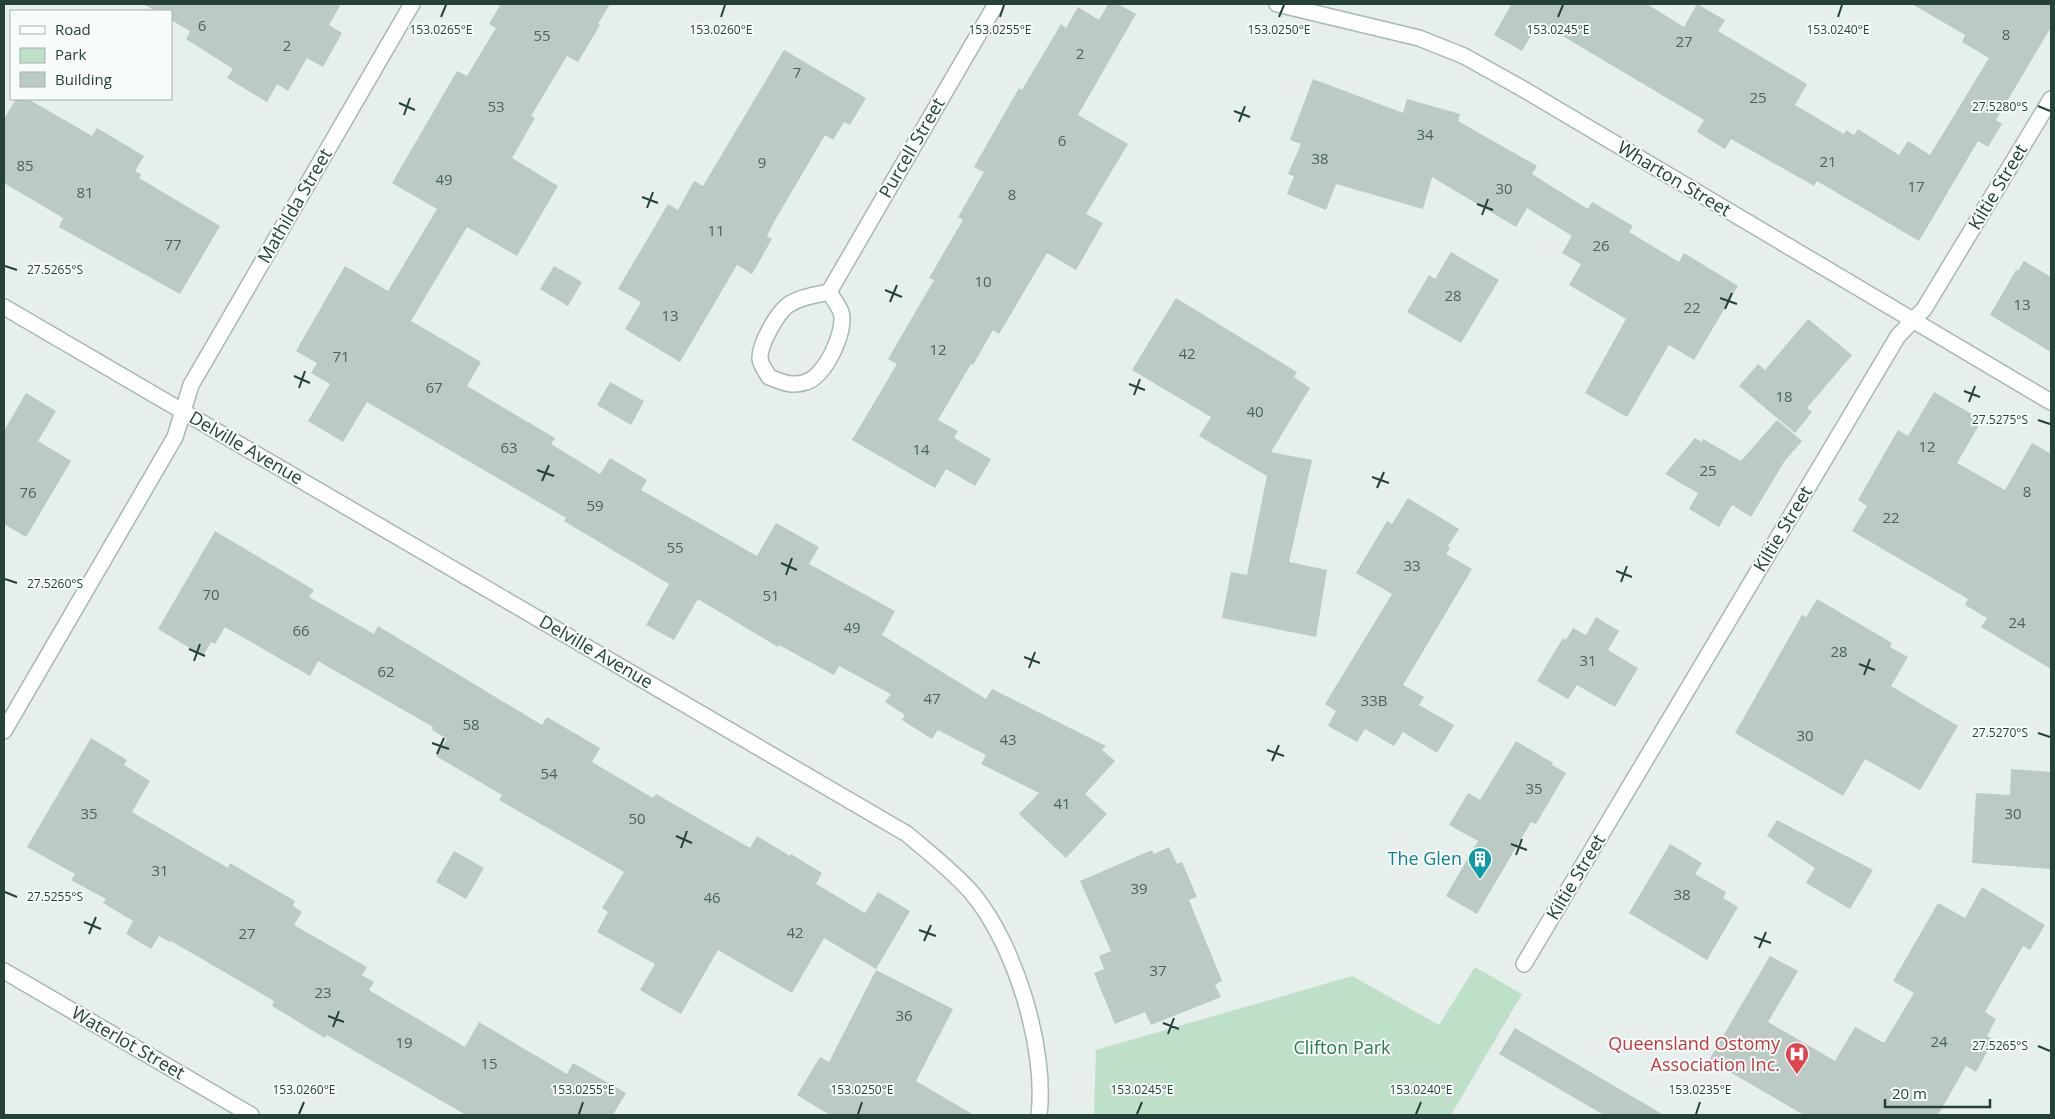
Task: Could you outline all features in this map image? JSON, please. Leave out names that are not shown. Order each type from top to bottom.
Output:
[{"type":"street","name":"Mathilda Street","points":[[4,731],[175,437],[191,385],[412,4]]},
{"type":"street","name":"Purcell Street","points":[[829,292],[996,4]]},
{"type":"street","name":"Wharton Street","points":[[1278,4],[1419,38],[1464,56],[1523,89],[2051,402]]},
{"type":"street","name":"Kiltie Street","points":[[1524,964],[1898,336],[1924,309],[2051,99]]},
{"type":"street","points":[[829,292],[841,313],[840,327],[836,348],[822,368],[808,382],[788,385],[769,377],[760,360],[764,344],[774,321],[787,305],[803,298],[829,292]]},
{"type":"street","name":"Delville Avenue","points":[[4,307],[907,834],[972,894],[998,933],[1017,975],[1033,1032],[1039,1076],[1039,1115]]},
{"type":"street","name":"Waterlot Street","points":[[4,971],[251,1115]]},
{"type":"green space","name":"Clifton Park","points":[[1475,967],[1522,994],[1451,1115],[1094,1115],[1096,1050],[1352,976],[1439,1025]]},
{"type":"building","points":[[143,4],[341,4],[329,25],[342,33],[323,67],[307,58],[288,91],[277,84],[267,102],[227,78],[233,69],[186,39],[190,31],[172,21],[172,10],[154,10]]},
{"type":"building","points":[[501,4],[610,4],[578,62],[567,56],[531,116],[535,118],[512,158],[558,186],[517,256],[467,227],[411,321],[481,362],[467,386],[555,438],[551,444],[600,474],[610,458],[647,480],[641,490],[757,556],[776,523],[819,547],[809,564],[895,611],[882,635],[986,699],[992,689],[1106,746],[1102,750],[1115,761],[1085,794],[1107,814],[1066,858],[1019,814],[1039,793],[981,764],[986,755],[938,730],[932,739],[902,720],[905,715],[885,702],[891,694],[839,666],[834,675],[779,645],[778,647],[698,599],[674,640],[646,625],[669,584],[564,521],[566,518],[367,402],[343,442],[308,421],[330,384],[311,373],[317,363],[296,351],[345,266],[388,291],[437,209],[392,183],[457,71],[467,76],[496,28],[489,24]]},
{"type":"building","points":[[1108,4],[1118,4],[1136,14],[1078,115],[1128,144],[1086,214],[1103,223],[1076,270],[1047,253],[999,334],[993,330],[973,365],[971,364],[938,420],[958,431],[954,438],[991,459],[975,486],[946,469],[935,488],[852,440],[897,364],[888,359],[934,280],[929,278],[963,220],[958,217],[984,172],[974,167],[1019,88],[1022,90],[1061,24],[1066,28],[1078,7],[1099,20]]},
{"type":"building","points":[[1508,4],[1647,4],[1684,27],[1697,4],[1725,20],[1718,31],[1807,84],[1795,105],[1844,134],[1846,130],[1854,135],[1858,129],[1899,155],[1908,141],[1930,155],[1989,58],[1962,42],[1965,35],[1912,4],[2051,4],[2051,27],[1996,120],[2002,124],[1988,147],[1978,141],[1919,241],[1817,181],[1814,186],[1731,139],[1725,149],[1697,132],[1704,120],[1539,22],[1522,51],[1494,35],[1511,5]]},
{"type":"building","points":[[784,50],[866,98],[850,125],[844,122],[833,140],[825,135],[774,222],[767,236],[772,239],[752,274],[737,265],[680,362],[625,329],[641,302],[618,289],[668,204],[678,210],[694,181],[703,186]]},
{"type":"building","points":[[1313,79],[1403,113],[1407,99],[1460,114],[1458,121],[1537,166],[1532,174],[1588,209],[1592,202],[1633,226],[1629,232],[1679,262],[1684,253],[1738,286],[1694,360],[1669,345],[1627,417],[1585,393],[1626,319],[1569,285],[1581,264],[1562,253],[1572,236],[1527,208],[1516,227],[1432,177],[1423,209],[1336,184],[1326,210],[1287,194],[1294,176],[1288,174],[1301,144],[1290,140]]},
{"type":"building","points":[[15,100],[30,100],[92,136],[97,128],[144,156],[135,171],[141,174],[139,178],[220,226],[180,294],[59,227],[63,218],[4,183],[4,119]]},
{"type":"building","points":[[1451,252],[1499,280],[1461,343],[1407,312],[1429,275],[1435,279]]},
{"type":"building","points":[[2024,261],[2051,277],[2051,352],[1990,315],[2016,270],[2018,271]]},
{"type":"building","points":[[554,266],[582,282],[568,306],[540,289]]},
{"type":"building","points":[[1176,298],[1297,372],[1294,377],[1310,388],[1271,452],[1312,460],[1289,562],[1327,570],[1316,637],[1222,618],[1231,572],[1247,575],[1267,476],[1199,436],[1211,417],[1132,370]]},
{"type":"building","points":[[1808,319],[1852,355],[1807,408],[1812,412],[1795,433],[1739,386],[1758,364],[1765,370]]},
{"type":"building","points":[[610,382],[644,401],[631,425],[597,405]]},
{"type":"building","points":[[1934,392],[1982,420],[1957,463],[2005,490],[2032,443],[2051,454],[2051,669],[1981,627],[1987,618],[1965,605],[1968,599],[1852,531],[1867,506],[1858,500],[1898,430],[1908,436]]},
{"type":"building","points":[[26,393],[56,411],[38,441],[71,461],[26,537],[4,524],[4,431]]},
{"type":"building","points":[[1777,420],[1802,441],[1784,462],[1751,517],[1732,505],[1719,527],[1689,509],[1698,493],[1665,474],[1695,438],[1702,442],[1703,439],[1741,461]]},
{"type":"building","points":[[1408,498],[1459,529],[1448,546],[1450,548],[1446,554],[1472,569],[1403,685],[1424,697],[1419,705],[1454,725],[1437,753],[1403,732],[1394,746],[1365,729],[1357,742],[1328,726],[1336,711],[1325,704],[1392,594],[1356,573],[1387,521],[1392,524]]},
{"type":"building","points":[[215,531],[314,590],[309,597],[374,634],[378,626],[542,725],[547,717],[600,748],[592,762],[653,798],[656,794],[750,848],[757,836],[790,856],[791,854],[822,873],[816,884],[865,913],[878,892],[910,911],[876,969],[824,938],[792,993],[718,950],[681,1014],[640,990],[655,964],[597,932],[608,912],[602,908],[624,872],[499,800],[502,795],[436,756],[447,739],[432,730],[433,727],[318,661],[310,676],[225,627],[215,644],[211,642],[203,656],[158,629]]},
{"type":"building","points":[[1817,599],[1892,643],[1890,647],[1908,657],[1891,686],[1958,726],[1920,790],[1865,759],[1843,796],[1735,733],[1802,615],[1806,617]]},
{"type":"building","points":[[1596,617],[1619,631],[1608,650],[1638,668],[1615,707],[1577,685],[1568,699],[1537,681],[1563,638],[1566,640],[1573,628],[1586,635]]},
{"type":"building","points":[[91,738],[127,760],[124,765],[150,781],[132,812],[228,868],[230,863],[295,901],[293,906],[302,912],[294,925],[367,967],[362,975],[374,982],[369,990],[465,1047],[479,1022],[567,1074],[573,1063],[626,1093],[613,1115],[466,1115],[327,1035],[325,1038],[272,1006],[274,1001],[171,941],[159,936],[151,949],[126,934],[133,921],[103,903],[106,899],[71,880],[75,874],[27,847]]},
{"type":"building","points":[[1516,741],[1566,773],[1536,824],[1531,822],[1477,914],[1446,896],[1478,841],[1449,825],[1468,793],[1480,800]]},
{"type":"building","points":[[2011,769],[2051,772],[2051,869],[1972,863],[1976,793],[2010,795]]},
{"type":"building","points":[[1777,820],[1873,870],[1850,909],[1806,883],[1815,868],[1767,836]]},
{"type":"building","points":[[1670,844],[1702,863],[1695,874],[1726,892],[1723,898],[1738,907],[1707,960],[1629,913]]},
{"type":"building","points":[[1169,847],[1177,864],[1182,862],[1197,897],[1189,900],[1222,981],[1215,985],[1221,997],[1151,1025],[1145,1012],[1115,1024],[1094,973],[1104,969],[1099,956],[1111,951],[1080,881],[1152,850],[1154,854]]},
{"type":"building","points":[[454,851],[484,868],[466,899],[436,882]]},
{"type":"building","points":[[1982,887],[2045,925],[2030,950],[2023,946],[1985,1012],[1996,1019],[1987,1036],[1994,1040],[1976,1072],[1966,1066],[1938,1115],[1804,1115],[1709,1060],[1770,956],[1798,971],[1768,1022],[1835,1061],[1855,1027],[1884,1043],[1914,993],[1893,981],[1938,903],[1965,918]]},
{"type":"building","points":[[876,970],[953,1009],[916,1081],[974,1115],[830,1115],[797,1095],[820,1057],[829,1062]]},
{"type":"building","points":[[1515,1028],[1664,1115],[1604,1115],[1499,1054]]},
{"type":"place","name":"The Glen","points":[[1480,880]]},
{"type":"place","name":"Queensland Ostomy Association Inc.","points":[[1797,1075]]}]
